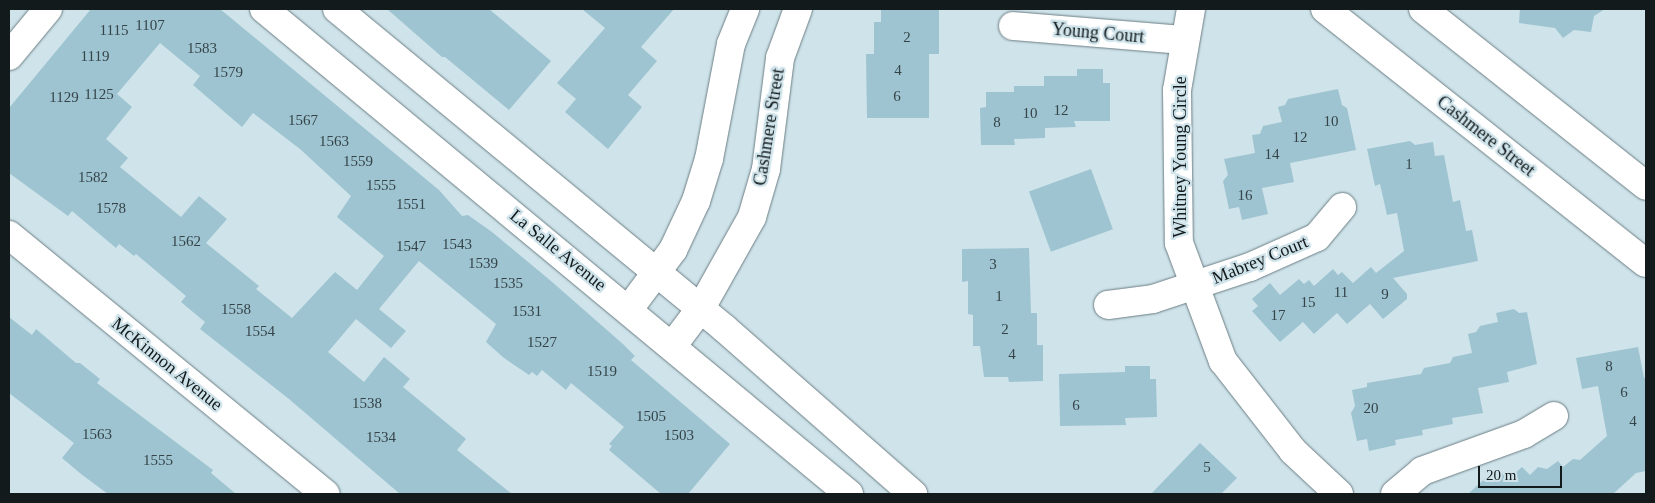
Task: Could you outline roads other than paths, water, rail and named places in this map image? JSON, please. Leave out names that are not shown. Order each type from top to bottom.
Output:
[{"type":"street","points":[[9,56],[48,9]]},
{"type":"street","name":"La Salle Avenue","points":[[264,9],[629,309],[849,494]]},
{"type":"street","points":[[337,9],[701,308],[913,494]]},
{"type":"street","points":[[629,309],[673,250],[696,201],[709,159],[731,44],[744,9]]},
{"type":"street","name":"Cashmere Street","points":[[672,345],[701,308],[752,217],[766,169],[780,58],[798,9]]},
{"type":"street","name":"Whitney Young Circle","points":[[1192,9],[1184,40],[1177,90],[1179,243],[1223,361],[1294,451],[1339,494]]},
{"type":"street","name":"Cashmere Street","points":[[1325,9],[1646,263]]},
{"type":"street","points":[[1423,9],[1646,186]]},
{"type":"street","name":"Young Court","points":[[1013,26],[1184,40]]},
{"type":"street","name":"Mabrey Court","points":[[1108,305],[1153,299],[1250,267],[1317,238],[1342,207]]},
{"type":"street","name":"McKinnon Avenue","points":[[9,235],[325,494]]},
{"type":"street","points":[[1395,494],[1422,471],[1524,434],[1554,416]]}]
